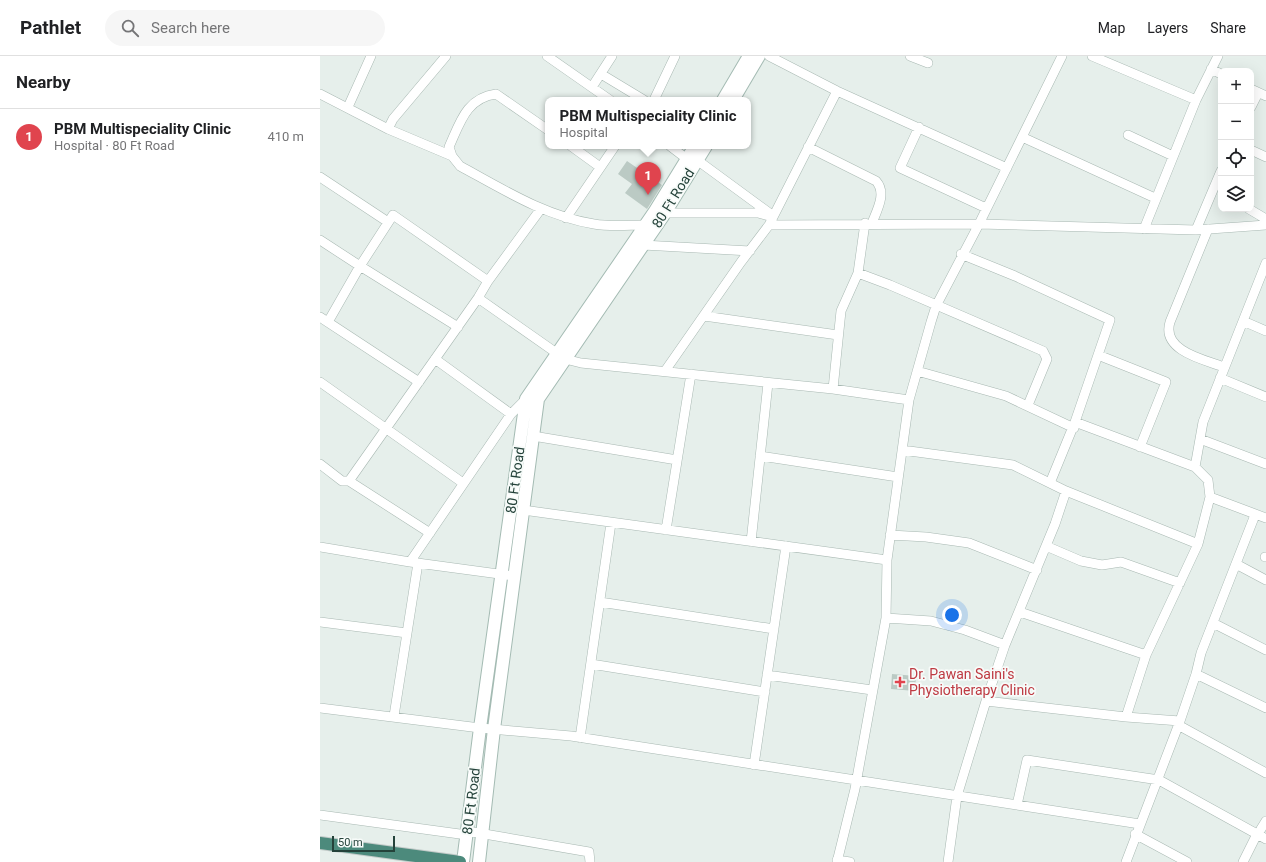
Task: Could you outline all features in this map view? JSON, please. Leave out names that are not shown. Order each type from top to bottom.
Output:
[{"type":"highway","points":[[320,843],[460,862]]},
{"type":"main road","points":[[725,97],[749,56]]},
{"type":"main road","points":[[736,97],[759,56]]},
{"type":"main road","name":"80 Ft Road","points":[[478,862],[494,729],[526,399],[561,356],[665,214],[692,159],[694,149]]},
{"type":"main road","name":"80 Ft Road","points":[[463,862],[480,728],[508,575],[523,510],[538,399],[561,356],[646,225],[692,159],[703,149]]},
{"type":"street","points":[[348,107],[371,56]]},
{"type":"street","points":[[388,129],[393,119],[446,56]]},
{"type":"street","points":[[547,56],[606,97]]},
{"type":"street","points":[[592,87],[612,56]]},
{"type":"street","points":[[655,97],[675,56]]},
{"type":"street","points":[[769,56],[837,91],[1007,168]]},
{"type":"street","points":[[910,56],[928,63]]},
{"type":"street","points":[[850,862],[837,861],[856,781],[886,618],[887,560],[909,400],[936,306],[961,254],[979,224],[1062,56]]},
{"type":"street","points":[[1092,56],[1196,100]]},
{"type":"street","points":[[1144,229],[1172,156],[1196,100],[1218,56]]},
{"type":"street","points":[[1211,69],[1218,72]]},
{"type":"street","points":[[600,74],[639,97]]},
{"type":"street","points":[[665,371],[772,220],[837,91]]},
{"type":"street","points":[[1252,104],[1258,93]]},
{"type":"street","points":[[320,94],[348,107],[388,129],[452,156]]},
{"type":"street","points":[[545,128],[496,94],[485,96],[464,112],[449,147],[452,156],[460,166],[540,210],[595,225],[646,225]]},
{"type":"street","points":[[919,127],[900,168],[986,208]]},
{"type":"street","points":[[1128,135],[1172,156]]},
{"type":"street","points":[[1022,137],[1155,198]]},
{"type":"street","points":[[808,146],[876,181],[880,186],[881,198],[868,223],[858,273],[841,311],[833,389]]},
{"type":"street","points":[[575,149],[600,167]]},
{"type":"street","points":[[566,218],[613,149]]},
{"type":"street","points":[[675,149],[692,159],[772,220]]},
{"type":"street","points":[[1254,151],[1266,157]]},
{"type":"street","points":[[1196,230],[1217,192],[1220,176]]},
{"type":"street","points":[[320,177],[388,222]]},
{"type":"street","points":[[349,481],[458,327],[488,281],[540,210]]},
{"type":"street","points":[[1253,212],[1266,219]]},
{"type":"street","points":[[665,214],[758,213],[772,220],[1196,230],[1266,225]]},
{"type":"street","points":[[328,322],[360,266],[393,215],[488,281]]},
{"type":"street","points":[[1208,229],[1170,322],[1168,333],[1178,349],[1224,368]]},
{"type":"street","points":[[320,240],[458,327]]},
{"type":"street","points":[[643,245],[750,251]]},
{"type":"street","points":[[961,254],[1015,276],[1110,320],[1074,425],[1050,483]]},
{"type":"street","points":[[1196,467],[1203,422],[1243,321],[1264,274],[1266,263]]},
{"type":"street","points":[[858,273],[890,285],[1046,354],[1047,359],[1028,405]]},
{"type":"street","points":[[478,298],[561,356],[581,363],[833,389],[909,400]]},
{"type":"street","points":[[704,316],[838,336]]},
{"type":"street","points":[[320,317],[419,382]]},
{"type":"street","points":[[1243,321],[1266,331]]},
{"type":"street","points":[[1098,355],[1166,382],[1140,447]]},
{"type":"street","points":[[435,359],[511,414]]},
{"type":"street","points":[[917,371],[1006,396],[1074,425],[1196,467],[1208,480],[1210,497],[1198,544],[1146,655],[1126,717]]},
{"type":"street","points":[[666,530],[691,374]]},
{"type":"street","points":[[1220,378],[1266,397]]},
{"type":"street","points":[[320,382],[464,483]]},
{"type":"street","points":[[751,542],[768,383]]},
{"type":"street","points":[[394,716],[407,633],[414,563],[430,533],[511,414],[526,399]]},
{"type":"street","points":[[533,436],[677,460]]},
{"type":"street","points":[[1200,439],[1266,464]]},
{"type":"street","points":[[902,450],[1013,465],[1066,491],[1198,544]]},
{"type":"street","points":[[760,456],[898,477]]},
{"type":"street","points":[[320,464],[342,481],[349,481],[430,533]]},
{"type":"street","points":[[948,862],[957,796],[986,701],[1005,645],[1037,570],[1066,491]]},
{"type":"street","points":[[1210,497],[1266,518]]},
{"type":"street","points":[[523,510],[887,560]]},
{"type":"street","points":[[1126,862],[1135,834],[1158,780],[1179,723],[1196,674],[1201,653],[1255,515]]},
{"type":"street","points":[[580,738],[611,523]]},
{"type":"street","points":[[890,535],[926,537],[969,543],[1037,570]]},
{"type":"street","points":[[754,765],[786,546]]},
{"type":"street","points":[[1046,546],[1081,560],[1102,565],[1121,562],[1180,583]]},
{"type":"street","points":[[320,547],[414,563],[508,575]]},
{"type":"street","points":[[1236,564],[1266,580]]},
{"type":"street","points":[[600,602],[774,629]]},
{"type":"street","points":[[1020,612],[1146,655]]},
{"type":"street","points":[[886,618],[931,621],[965,630],[1005,645]]},
{"type":"street","points":[[320,622],[407,633]]},
{"type":"street","points":[[1213,623],[1266,650]]},
{"type":"street","points":[[591,664],[765,692]]},
{"type":"street","points":[[1196,674],[1266,708]]},
{"type":"street","points":[[767,675],[872,690]]},
{"type":"street","points":[[986,701],[1179,723],[1266,773]]},
{"type":"street","points":[[320,708],[394,716],[480,728],[580,738],[1140,824]]},
{"type":"street","points":[[1017,805],[1027,760],[1158,780],[1259,832],[1266,839]]},
{"type":"street","points":[[320,815],[482,835],[589,852],[590,862]]},
{"type":"street","points":[[1243,862],[1266,820]]},
{"type":"street","points":[[1135,834],[1187,862]]},
{"type":"building","points":[[627,161],[662,185],[647,209],[625,193],[632,184],[618,174]]},
{"type":"building","points":[[892,674],[916,676],[915,691],[891,689]]},
{"type":"place","name":"PBM Multispeciality Clinic","points":[[648,195]]},
{"type":"place","name":"Dr. Pawan Saini's Physiotherapy Clinic","points":[[900,682]]}]
